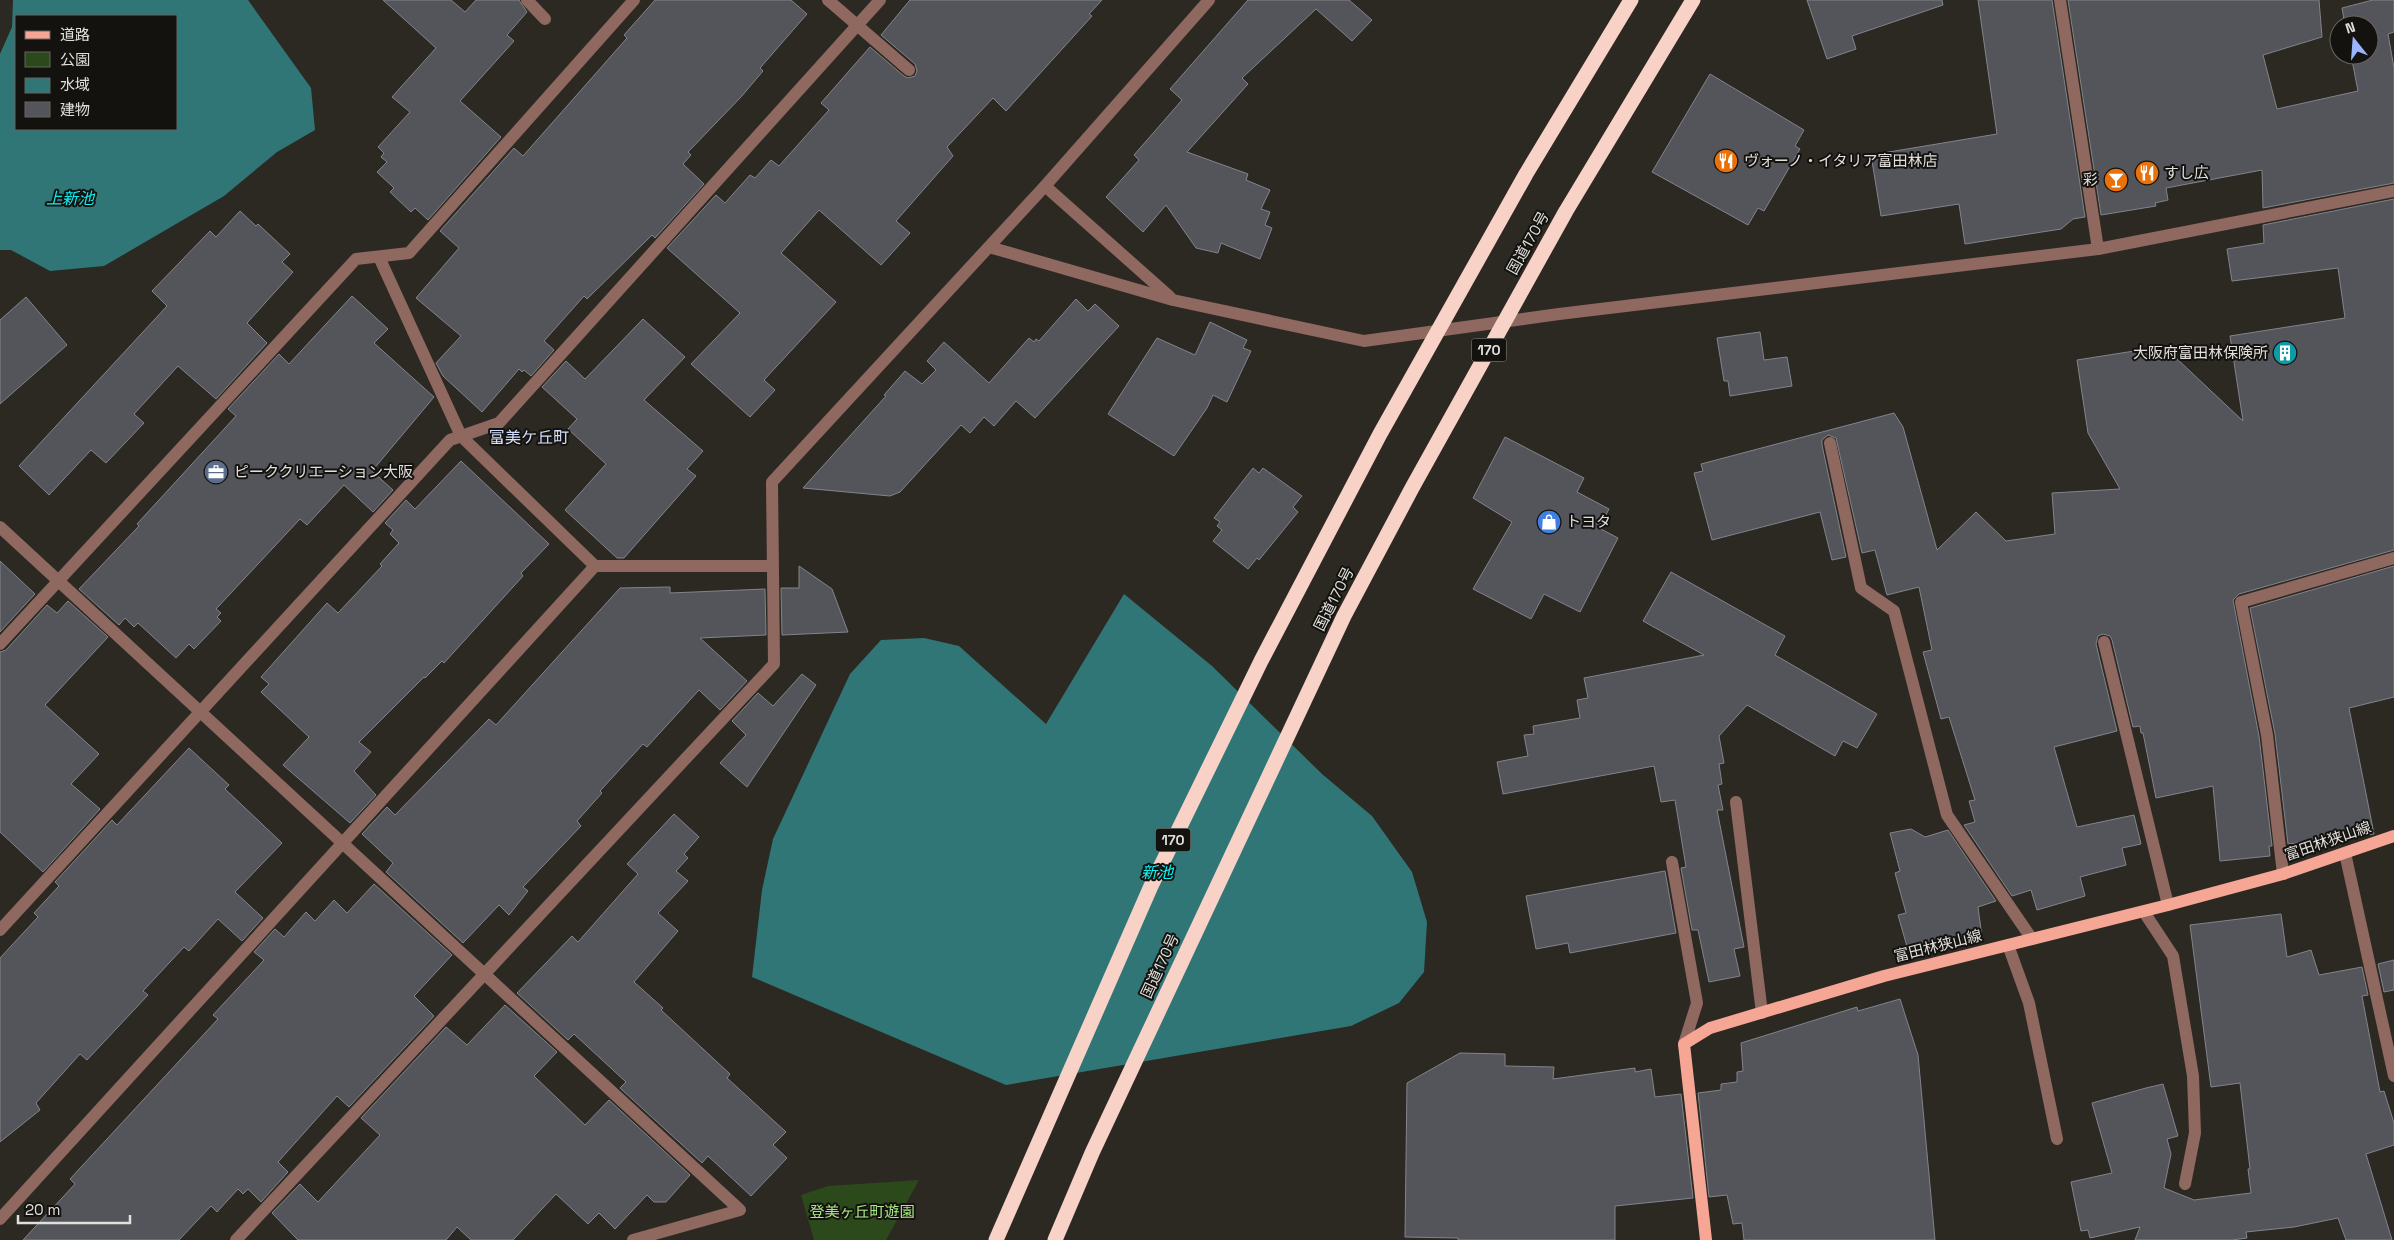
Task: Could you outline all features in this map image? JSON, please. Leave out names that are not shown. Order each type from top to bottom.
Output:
[{"type":"highway","name":"170","points":[[996,1240],[1151,886],[1261,661],[1380,434],[1526,174],[1631,0]]},
{"type":"highway","name":"国道170号","points":[[1056,1240],[1092,1153],[1344,616],[1403,505],[1566,211],[1693,0]]},
{"type":"main road","name":"富田林狭山線","points":[[1684,1044],[1710,1028],[1884,976],[2168,906],[2283,874],[2394,836]]},
{"type":"main road","points":[[1684,1044],[1706,1240]]},
{"type":"street","points":[[526,0],[545,19]]},
{"type":"street","points":[[0,644],[356,259],[409,253],[634,0]]},
{"type":"street","points":[[828,0],[909,70]]},
{"type":"street","points":[[0,930],[450,440],[499,423],[880,0]]},
{"type":"street","points":[[236,1240],[774,664],[772,482],[1045,186],[1208,0]]},
{"type":"street","points":[[2060,0],[2098,249]]},
{"type":"street","points":[[1045,186],[1173,300]]},
{"type":"street","points":[[989,247],[1173,300],[1364,342],[1504,322],[2098,249],[2394,191]]},
{"type":"street","points":[[379,256],[461,436],[595,566],[772,566]]},
{"type":"street","points":[[1830,443],[1861,588],[1894,611],[1947,815],[2032,939]]},
{"type":"street","points":[[0,527],[740,1210],[633,1240]]},
{"type":"street","points":[[2283,874],[2267,735],[2241,602],[2394,558]]},
{"type":"street","points":[[0,1219],[595,566]]},
{"type":"street","points":[[2104,642],[2168,906]]},
{"type":"street","points":[[1736,802],[1762,1013]]},
{"type":"street","points":[[2345,853],[2394,1076]]},
{"type":"street","points":[[1672,862],[1697,1003],[1684,1044]]},
{"type":"street","points":[[2144,912],[2173,956],[2193,1076],[2195,1133],[2185,1184]]},
{"type":"street","points":[[2008,945],[2029,1003],[2057,1139]]},
{"type":"green space","name":"登美ヶ丘町遊園","points":[[919,1180],[886,1240],[814,1240],[801,1195],[828,1186]]},
{"type":"water","name":"上新池","points":[[13,0],[248,0],[311,88],[315,130],[277,152],[224,196],[104,266],[50,271],[11,250],[0,250],[0,54],[12,27]]},
{"type":"water","name":"新池","points":[[1124,594],[1212,666],[1322,774],[1372,816],[1412,872],[1427,922],[1424,972],[1399,1003],[1351,1026],[1006,1085],[752,977],[762,890],[773,839],[850,674],[881,640],[924,638],[959,646],[1046,724]]},
{"type":"building","points":[[383,0],[451,0],[465,12],[476,0],[519,0],[527,12],[507,35],[514,41],[460,101],[501,137],[428,220],[415,208],[411,212],[390,192],[394,188],[377,172],[387,162],[381,157],[384,153],[378,147],[410,112],[392,97],[436,48]]},
{"type":"building","points":[[655,0],[791,0],[807,14],[760,68],[763,71],[741,97],[688,152],[691,155],[683,164],[704,184],[655,238],[652,235],[587,299],[584,296],[544,341],[554,350],[531,376],[524,370],[522,372],[519,369],[482,412],[443,376],[436,363],[461,336],[416,298],[459,248],[440,231],[514,148],[523,156],[627,38],[624,35]]},
{"type":"building","points":[[910,0],[1102,0],[1089,14],[1092,16],[1006,111],[993,98],[947,147],[953,156],[896,221],[910,233],[881,265],[819,210],[781,253],[836,302],[764,380],[775,390],[750,417],[691,364],[740,313],[667,248],[716,195],[725,203],[750,175],[755,178],[771,160],[779,166],[829,110],[821,103],[870,47],[904,76],[908,78],[915,76],[917,71],[915,64],[881,35]]},
{"type":"building","points":[[1248,0],[1349,0],[1372,20],[1352,41],[1316,9],[1242,78],[1248,84],[1187,152],[1248,174],[1246,180],[1270,190],[1261,209],[1270,212],[1265,225],[1272,228],[1260,259],[1221,243],[1218,253],[1196,248],[1166,205],[1143,232],[1106,197],[1139,160],[1134,155],[1182,100],[1170,89]]},
{"type":"building","points":[[1807,0],[1942,0],[1943,5],[1852,36],[1856,49],[1827,59]]},
{"type":"building","points":[[1978,0],[2052,0],[2085,217],[2073,219],[2061,229],[1965,244],[1959,204],[1881,216],[1871,155],[1997,134]]},
{"type":"building","points":[[2068,0],[2319,0],[2322,37],[2263,55],[2277,109],[2358,91],[2353,65],[2379,65],[2379,15],[2343,15],[2342,8],[2373,0],[2394,0],[2394,32],[2388,34],[2394,68],[2394,183],[2263,208],[2262,170],[2166,188],[2168,200],[2155,203],[2156,206],[2101,215]]},
{"type":"building","name":"ヴォーノ・イタリア富田林店","points":[[1710,74],[1804,130],[1795,146],[1800,149],[1764,211],[1758,208],[1748,225],[1652,172]]},
{"type":"building","points":[[2394,199],[2394,550],[2239,594],[2233,600],[2259,736],[2272,846],[2269,846],[2270,856],[2220,861],[2213,786],[2156,798],[2143,733],[2141,733],[2140,726],[2133,727],[2112,640],[2110,636],[2103,634],[2098,636],[2096,644],[2117,731],[2054,747],[2077,827],[2134,815],[2141,844],[2122,848],[2126,865],[2080,877],[2085,896],[2037,910],[2031,890],[2012,896],[1964,825],[1975,822],[1969,801],[1975,800],[1949,717],[1941,719],[1923,652],[1932,650],[1919,587],[1887,595],[1875,550],[1862,553],[1836,438],[1828,435],[1822,440],[1822,445],[1846,557],[1832,560],[1820,512],[1712,540],[1694,473],[1703,471],[1701,464],[1894,413],[1903,427],[1937,550],[1976,512],[2006,541],[2055,534],[2052,493],[2120,489],[2088,433],[2077,360],[2147,349],[2160,349],[2162,360],[2176,358],[2243,421],[2230,336],[2345,318],[2338,268],[2232,281],[2227,249],[2264,243],[2263,225]]},
{"type":"building","points":[[240,211],[256,226],[258,224],[290,254],[282,262],[293,272],[247,323],[267,343],[216,399],[178,366],[134,414],[144,423],[106,463],[91,450],[49,495],[19,466],[167,306],[152,291],[210,231],[216,237]]},
{"type":"building","points":[[352,296],[388,329],[374,343],[434,397],[372,471],[393,490],[373,512],[344,485],[307,525],[300,519],[216,609],[221,613],[217,617],[221,621],[194,649],[189,644],[176,658],[138,623],[134,627],[125,618],[119,625],[79,589],[139,526],[137,524],[236,416],[228,409],[279,354],[289,364]]},
{"type":"building","points":[[26,297],[67,345],[0,404],[0,320]]},
{"type":"building","points":[[1076,299],[1088,311],[1095,304],[1119,326],[1035,418],[1016,401],[994,426],[984,417],[970,433],[961,425],[900,492],[890,496],[803,488],[886,396],[884,395],[905,371],[922,384],[936,370],[927,361],[944,342],[989,383],[1029,338],[1034,342],[1036,339],[1039,341]]},
{"type":"building","points":[[643,319],[685,357],[644,400],[703,451],[687,469],[696,476],[624,558],[617,558],[565,510],[606,464],[568,429],[577,419],[542,387],[566,361],[585,379]]},
{"type":"building","points":[[1210,322],[1247,340],[1243,348],[1251,351],[1227,402],[1213,395],[1207,408],[1174,456],[1108,414],[1157,338],[1195,355]]},
{"type":"building","points":[[1760,332],[1764,360],[1787,357],[1792,386],[1730,396],[1728,381],[1724,381],[1717,338]]},
{"type":"building","points":[[1505,437],[1584,478],[1577,492],[1609,509],[1599,528],[1618,538],[1580,612],[1544,594],[1531,619],[1473,589],[1512,522],[1473,498]]},
{"type":"building","points":[[461,461],[549,544],[521,573],[523,576],[444,663],[442,661],[424,677],[359,742],[371,752],[354,771],[376,795],[350,823],[283,765],[309,737],[261,692],[269,684],[261,677],[327,603],[338,613],[382,566],[380,564],[399,543],[390,534],[393,530],[385,523],[406,500],[415,509]]},
{"type":"building","points":[[1253,468],[1259,473],[1263,468],[1302,496],[1293,507],[1298,512],[1259,560],[1257,558],[1248,569],[1213,541],[1222,530],[1217,526],[1220,522],[1214,518]]},
{"type":"building","points":[[0,561],[35,594],[0,632]]},
{"type":"building","points":[[799,566],[832,589],[848,632],[782,635],[781,588],[799,588]]},
{"type":"building","points":[[2394,566],[2394,697],[2349,708],[2374,834],[2288,844],[2275,734],[2250,608]]},
{"type":"building","points":[[1671,572],[1785,636],[1775,655],[1877,714],[1857,748],[1843,741],[1835,756],[1747,705],[1719,736],[1724,763],[1719,764],[1722,784],[1718,785],[1723,810],[1717,810],[1744,947],[1734,949],[1740,976],[1709,982],[1698,930],[1692,930],[1681,868],[1686,867],[1675,800],[1661,802],[1654,766],[1503,794],[1497,762],[1528,756],[1524,735],[1534,734],[1533,726],[1580,718],[1577,700],[1588,698],[1584,678],[1704,655],[1643,621]]},
{"type":"building","points":[[670,587],[670,593],[765,589],[766,635],[700,638],[747,681],[720,710],[699,690],[647,747],[643,744],[600,791],[602,793],[577,821],[581,826],[523,887],[528,891],[509,915],[499,905],[463,943],[386,872],[393,863],[362,834],[387,807],[395,815],[489,719],[496,725],[620,588]]},
{"type":"building","points":[[68,601],[108,637],[45,705],[99,754],[71,784],[100,809],[43,872],[0,832],[0,652],[6,650],[47,605],[57,613]]},
{"type":"building","points":[[802,674],[816,685],[747,787],[720,763],[746,735],[732,721],[758,693],[773,706]]},
{"type":"building","points":[[189,748],[229,785],[225,789],[282,843],[235,892],[263,918],[242,941],[218,919],[189,951],[184,947],[143,991],[148,995],[87,1060],[80,1054],[36,1103],[40,1110],[0,1142],[0,958],[38,917],[34,913],[59,886],[55,882],[112,820],[117,825]]},
{"type":"building","points":[[674,814],[699,837],[684,854],[688,858],[676,871],[688,881],[658,913],[678,931],[634,982],[663,1008],[661,1010],[730,1074],[727,1078],[786,1132],[773,1145],[787,1158],[751,1196],[708,1156],[702,1163],[620,1088],[626,1082],[574,1034],[568,1040],[517,993],[572,936],[578,942],[638,874],[627,864]]},
{"type":"building","points":[[1911,829],[1925,837],[1948,830],[1996,901],[1978,907],[1982,937],[1910,957],[1898,915],[1906,913],[1895,873],[1900,871],[1890,833]]},
{"type":"building","points":[[1665,871],[1676,933],[1570,953],[1568,943],[1536,949],[1526,896]]},
{"type":"building","points":[[374,884],[452,955],[414,996],[434,1016],[349,1107],[337,1096],[278,1162],[288,1172],[261,1202],[248,1189],[243,1194],[238,1189],[217,1212],[211,1206],[179,1240],[23,1240],[75,1184],[70,1179],[218,1019],[213,1015],[264,960],[254,952],[275,929],[284,937],[306,912],[315,921],[334,900],[347,913]]},
{"type":"building","points":[[2281,914],[2287,957],[2311,950],[2319,975],[2362,967],[2368,995],[2362,996],[2380,1092],[2384,1091],[2394,1123],[2394,1145],[2366,1154],[2392,1240],[2346,1240],[2338,1218],[2294,1227],[2246,1232],[2247,1238],[2232,1240],[2135,1240],[2140,1227],[2090,1238],[2088,1230],[2081,1231],[2071,1182],[2112,1173],[2092,1103],[2163,1084],[2178,1136],[2167,1139],[2171,1154],[2164,1188],[2194,1200],[2251,1193],[2240,1083],[2211,1087],[2190,925]]},
{"type":"building","points":[[2394,960],[2394,990],[2384,992],[2378,964]]},
{"type":"building","points":[[1900,999],[1918,1055],[1935,1240],[1744,1240],[1742,1223],[1733,1224],[1727,1195],[1709,1197],[1698,1093],[1721,1090],[1721,1084],[1737,1082],[1737,1072],[1743,1071],[1741,1043],[1857,1007],[1858,1011]]},
{"type":"building","points":[[505,1005],[557,1052],[534,1076],[585,1125],[609,1100],[690,1175],[666,1202],[654,1202],[647,1195],[615,1229],[599,1213],[588,1224],[556,1194],[513,1240],[471,1240],[457,1227],[446,1240],[298,1240],[272,1213],[300,1184],[318,1202],[380,1135],[361,1118],[446,1027],[467,1045]]},
{"type":"building","points":[[1460,1053],[1505,1054],[1505,1066],[1554,1067],[1553,1079],[1635,1068],[1635,1072],[1651,1069],[1655,1097],[1681,1094],[1693,1198],[1615,1206],[1615,1240],[1458,1240],[1458,1238],[1405,1237],[1407,1083]]},
{"type":"place","name":"ヴォーノ・イタリア富田林店","points":[[1726,161]]},
{"type":"place","name":"すし広","points":[[2147,173]]},
{"type":"place","name":"彩","points":[[2116,180]]},
{"type":"place","name":"大阪府富田林保険所","points":[[2285,353]]},
{"type":"place","name":"ピーククリエーション大阪","points":[[216,472]]},
{"type":"place","name":"トヨタ","points":[[1549,522]]},
{"type":"district","name":"富美ケ丘町","points":[[529,437]]}]
